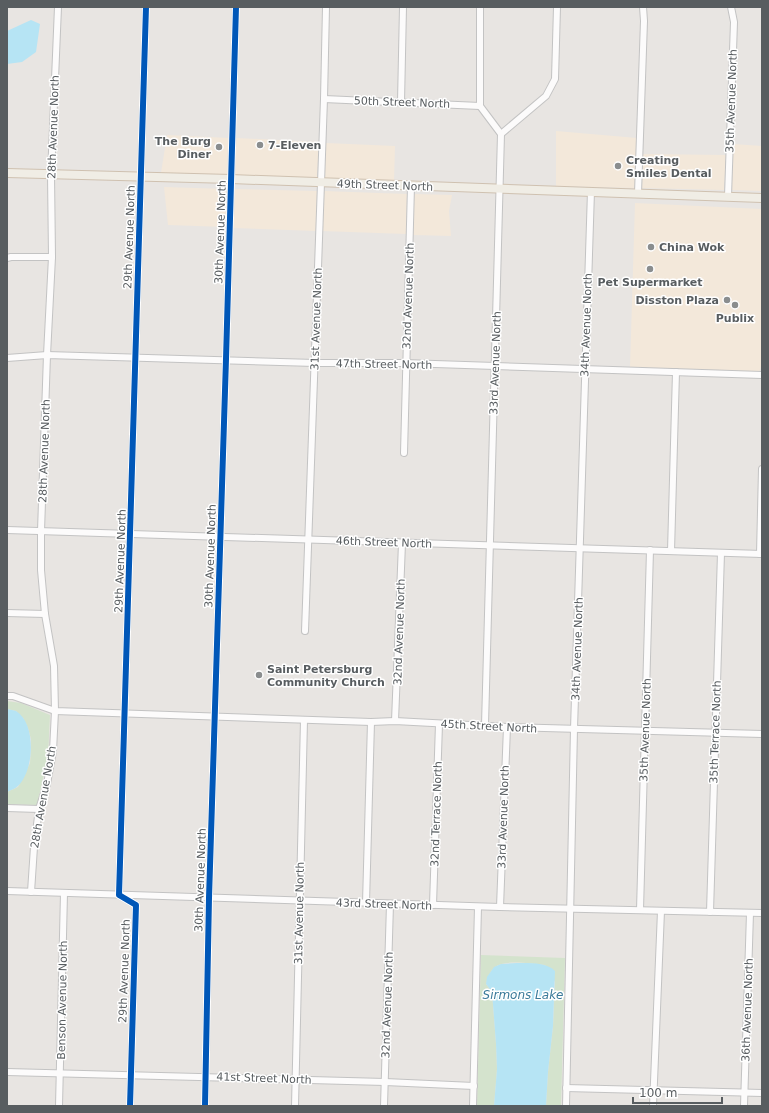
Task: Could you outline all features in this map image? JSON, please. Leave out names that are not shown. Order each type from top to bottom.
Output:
[{"type":"main road","name":"49th Street North","points":[[7,173],[141,178],[231,179],[762,198]]},
{"type":"street","name":"28th Avenue North","points":[[30,892],[39,809],[47,784],[53,751],[55,711],[54,666],[45,614],[41,570],[41,531],[52,257],[51,175],[58,7]]},
{"type":"street","name":"29th Avenue North","points":[[130,1106],[136,905],[119,895],[146,7]]},
{"type":"street","name":"30th Avenue North","points":[[204,1106],[236,7]]},
{"type":"street","name":"31st Avenue North","points":[[305,631],[326,7]]},
{"type":"street","points":[[401,102],[403,7]]},
{"type":"street","points":[[480,7],[480,106],[501,134],[546,96],[554,79],[557,7]]},
{"type":"street","points":[[638,193],[644,21],[643,7]]},
{"type":"street","name":"35th Avenue North","points":[[728,196],[734,22],[731,7]]},
{"type":"street","name":"50th Street North","points":[[324,99],[480,106]]},
{"type":"street","name":"33rd Avenue North","points":[[485,725],[496,367],[501,134]]},
{"type":"street","name":"32nd Avenue North","points":[[404,453],[411,186]]},
{"type":"street","name":"34th Avenue North","points":[[566,1106],[569,908],[591,192]]},
{"type":"street","points":[[7,258],[52,257]]},
{"type":"street","name":"47th Street North","points":[[7,358],[47,355],[406,363],[762,375]]},
{"type":"street","points":[[671,551],[676,372]]},
{"type":"street","points":[[761,554],[762,469]]},
{"type":"street","name":"46th Street North","points":[[7,530],[761,554]]},
{"type":"street","name":"32nd Avenue North","points":[[395,721],[402,543]]},
{"type":"street","name":"35th Avenue North","points":[[640,910],[650,550]]},
{"type":"street","name":"35th Terrace North","points":[[710,912],[721,553]]},
{"type":"street","points":[[7,613],[45,614]]},
{"type":"street","name":"45th Street North","points":[[7,696],[13,696],[55,711],[371,722],[395,721],[645,732],[762,734]]},
{"type":"street","name":"31st Avenue North","points":[[295,1106],[304,720]]},
{"type":"street","points":[[366,903],[371,722]]},
{"type":"street","name":"32nd Terrace North","points":[[433,905],[439,724]]},
{"type":"street","name":"33rd Avenue North","points":[[500,907],[507,727]]},
{"type":"street","points":[[7,808],[39,809]]},
{"type":"street","name":"43rd Street North","points":[[7,891],[390,904],[762,913]]},
{"type":"street","name":"Benson Avenue North","points":[[59,1106],[64,893]]},
{"type":"street","name":"32nd Avenue North","points":[[384,1106],[390,904]]},
{"type":"street","points":[[474,1106],[478,906]]},
{"type":"street","points":[[653,1106],[661,911]]},
{"type":"street","name":"36th Avenue North","points":[[744,1106],[750,913]]},
{"type":"street","name":"41st Street North","points":[[7,1072],[295,1079],[474,1086]]},
{"type":"street","points":[[566,1088],[762,1094]]},
{"type":"shaded area","points":[[556,131],[637,138],[635,188],[556,186]]},
{"type":"shaded area","points":[[167,135],[229,138],[228,175],[161,173]]},
{"type":"shaded area","points":[[236,138],[319,142],[317,179],[235,176]]},
{"type":"shaded area","points":[[326,143],[395,146],[394,181],[324,179]]},
{"type":"shaded area","points":[[733,144],[762,146],[762,191],[731,190]]},
{"type":"shaded area","points":[[643,154],[726,155],[724,190],[642,188]]},
{"type":"shaded area","points":[[164,187],[227,189],[226,227],[168,225]]},
{"type":"shaded area","points":[[234,189],[317,191],[316,231],[233,228]]},
{"type":"shaded area","points":[[324,191],[407,194],[406,234],[322,231]]},
{"type":"shaded area","points":[[414,194],[452,195],[449,211],[451,236],[413,235]]},
{"type":"shaded area","points":[[635,203],[762,209],[762,364],[759,372],[630,368]]},
{"type":"green space","points":[[7,701],[21,703],[50,715],[48,757],[37,805],[7,804],[7,792],[18,787],[30,763],[31,739],[23,718],[16,711],[7,709]]},
{"type":"green space","points":[[481,955],[565,958],[561,1106],[546,1106],[555,982],[545,965],[505,963],[493,969],[486,984],[492,992],[496,1044],[497,1069],[494,1106],[477,1106]]},
{"type":"water","points":[[31,20],[40,24],[36,52],[22,62],[7,64],[7,31]]},
{"type":"water","points":[[7,709],[16,711],[23,717],[30,736],[31,748],[30,759],[23,779],[17,787],[7,792]]},
{"type":"water","name":"Sirmons Lake","points":[[532,963],[547,966],[555,971],[553,1026],[546,1106],[494,1106],[497,1069],[496,1044],[492,992],[486,984],[487,977],[494,967],[501,964]]},
{"type":"cycle path","points":[[130,1106],[136,905],[119,895],[146,7]]},
{"type":"cycle path","points":[[205,1106],[209,898],[236,7]]},
{"type":"place","name":"7-Eleven","points":[[260,145]]},
{"type":"place","name":"The Burg Diner","points":[[219,147]]},
{"type":"place","name":"Creating Smiles Dental","points":[[618,166]]},
{"type":"place","name":"China Wok","points":[[651,247]]},
{"type":"place","name":"Pet Supermarket","points":[[650,269]]},
{"type":"place","name":"Disston Plaza","points":[[727,300]]},
{"type":"place","name":"Publix","points":[[735,305]]},
{"type":"place","name":"Saint Petersburg Community Church","points":[[259,675]]}]
